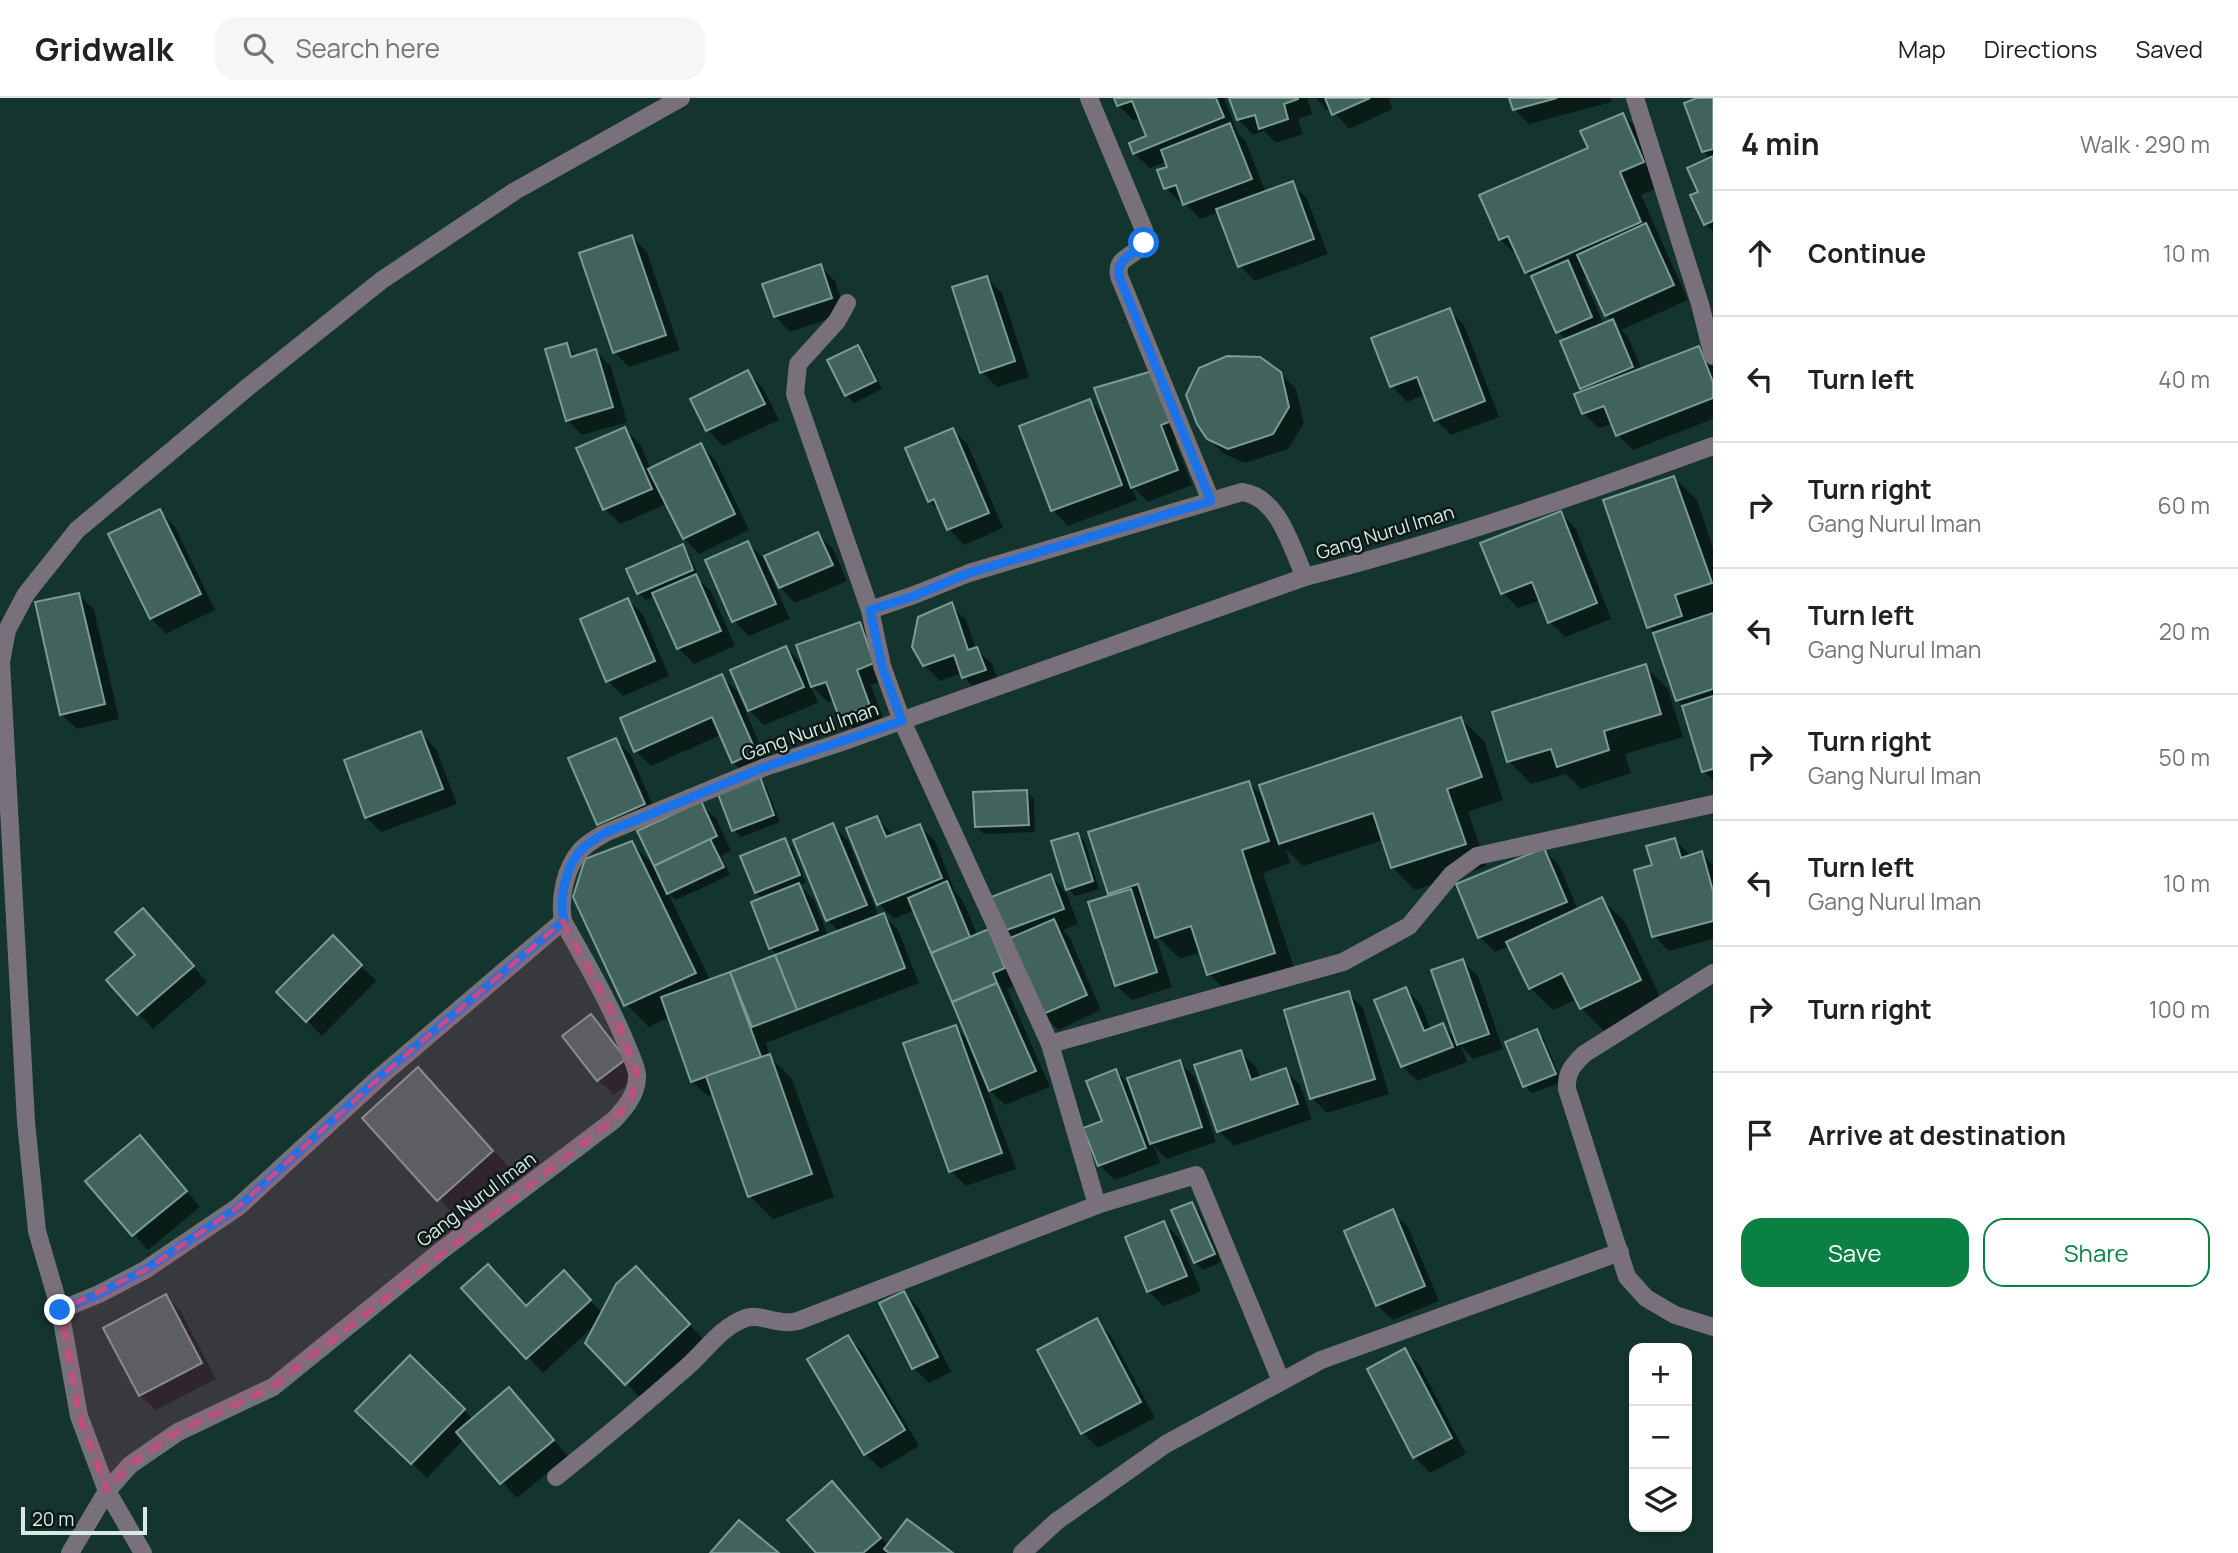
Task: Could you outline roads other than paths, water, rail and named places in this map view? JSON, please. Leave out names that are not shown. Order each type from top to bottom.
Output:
[{"type":"street","points":[[143,1553],[107,1490],[79,1416],[60,1310],[37,1231],[26,1122],[1,662],[7,630],[26,594],[77,530],[382,280],[515,191],[681,98]]},
{"type":"street","points":[[1089,98],[1144,230],[1144,243],[1121,261],[1118,267],[1119,276],[1211,501]]},
{"type":"street","points":[[1635,98],[1700,304],[1713,356]]},
{"type":"street","points":[[847,303],[837,321],[798,364],[795,394],[870,610]]},
{"type":"street","name":"Gang Nurul Iman","points":[[70,1553],[107,1490],[130,1465],[178,1432],[273,1387],[442,1250],[614,1121],[630,1102],[638,1076],[619,1024],[564,921],[561,909],[570,865],[582,849],[605,833],[765,767],[902,721],[882,666],[870,610],[914,596],[969,573],[1242,492],[1256,494],[1276,515],[1305,577],[1376,559],[1623,479],[1713,446]]},
{"type":"street","points":[[1097,1205],[1050,1044],[902,721],[1305,577]]},
{"type":"street","points":[[1050,1044],[1343,962],[1409,926],[1452,874],[1477,856],[1713,804]]},
{"type":"street","points":[[60,1310],[99,1294],[145,1270],[239,1207],[381,1076],[564,921]]},
{"type":"street","points":[[1713,974],[1584,1054],[1567,1076],[1567,1089],[1628,1277],[1646,1298],[1675,1315],[1713,1327]]},
{"type":"street","points":[[556,1477],[624,1422],[737,1322],[749,1317],[780,1324],[798,1321],[1097,1205],[1196,1175],[1282,1381]]},
{"type":"street","points":[[1022,1553],[1057,1521],[1166,1444],[1321,1360],[1620,1252]]}]
